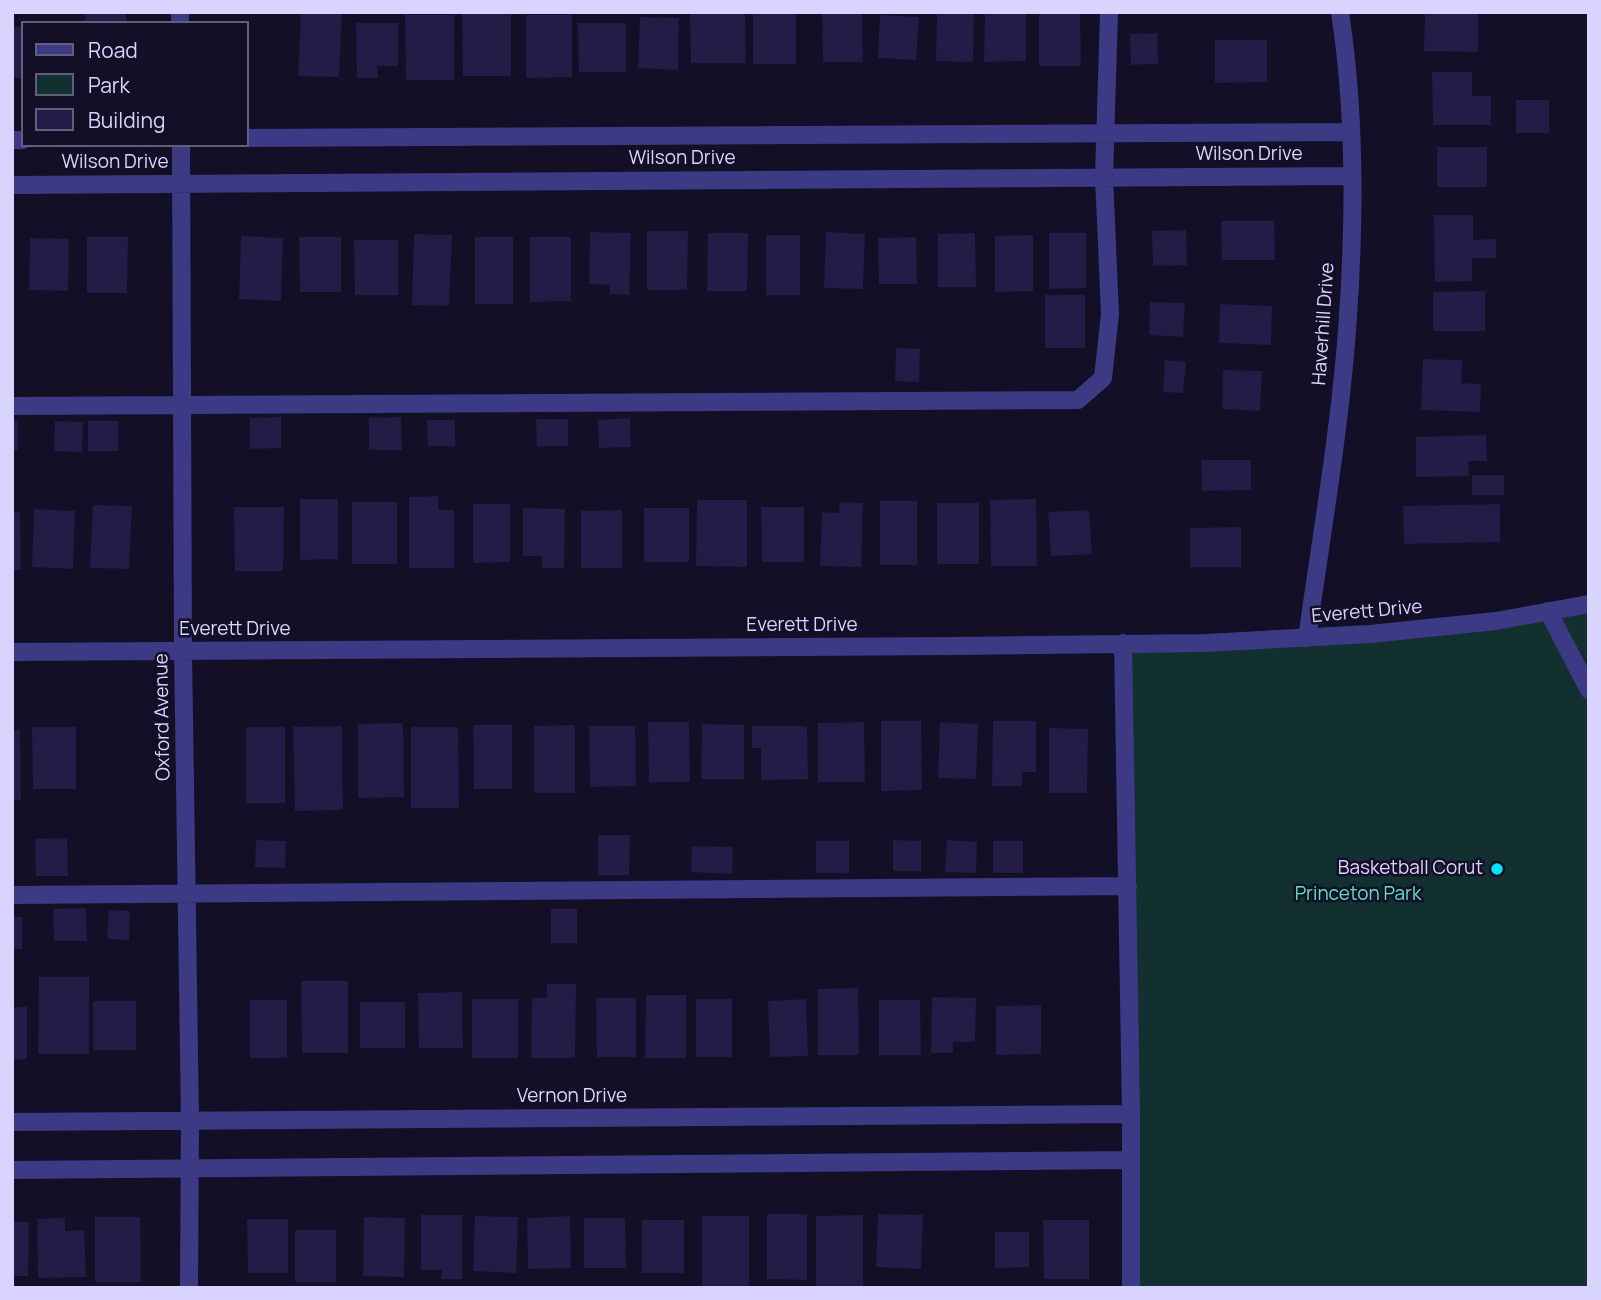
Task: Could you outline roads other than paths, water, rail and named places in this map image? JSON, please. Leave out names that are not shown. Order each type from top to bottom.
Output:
[{"type":"street","points":[[12,406],[1078,400],[1103,378],[1110,314],[1104,177],[1109,12]]},
{"type":"street","name":"Haverhill Drive","points":[[1307,638],[1337,426],[1348,316],[1351,132],[1340,12]]},
{"type":"street","name":"Wilson Drive","points":[[248,138],[1351,132]]},
{"type":"street","name":"Oxford Avenue","points":[[181,147],[183,651],[190,1120],[189,1288]]},
{"type":"street","name":"Wilson Drive","points":[[12,185],[1351,176]]},
{"type":"street","name":"Everett Drive","points":[[12,652],[1206,643],[1370,634],[1484,622],[1589,604]]},
{"type":"street","points":[[1548,611],[1589,690]]},
{"type":"street","points":[[1123,643],[1132,1114],[1131,1288]]},
{"type":"street","points":[[12,895],[1128,886]]},
{"type":"street","name":"Vernon Drive","points":[[12,1122],[1132,1114]]},
{"type":"street","points":[[12,1170],[1131,1160]]},
{"type":"place","name":"Basketball Corut","points":[[1497,869]]},
{"type":"park label","name":"Princeton Park","points":[[1358,895]]}]
